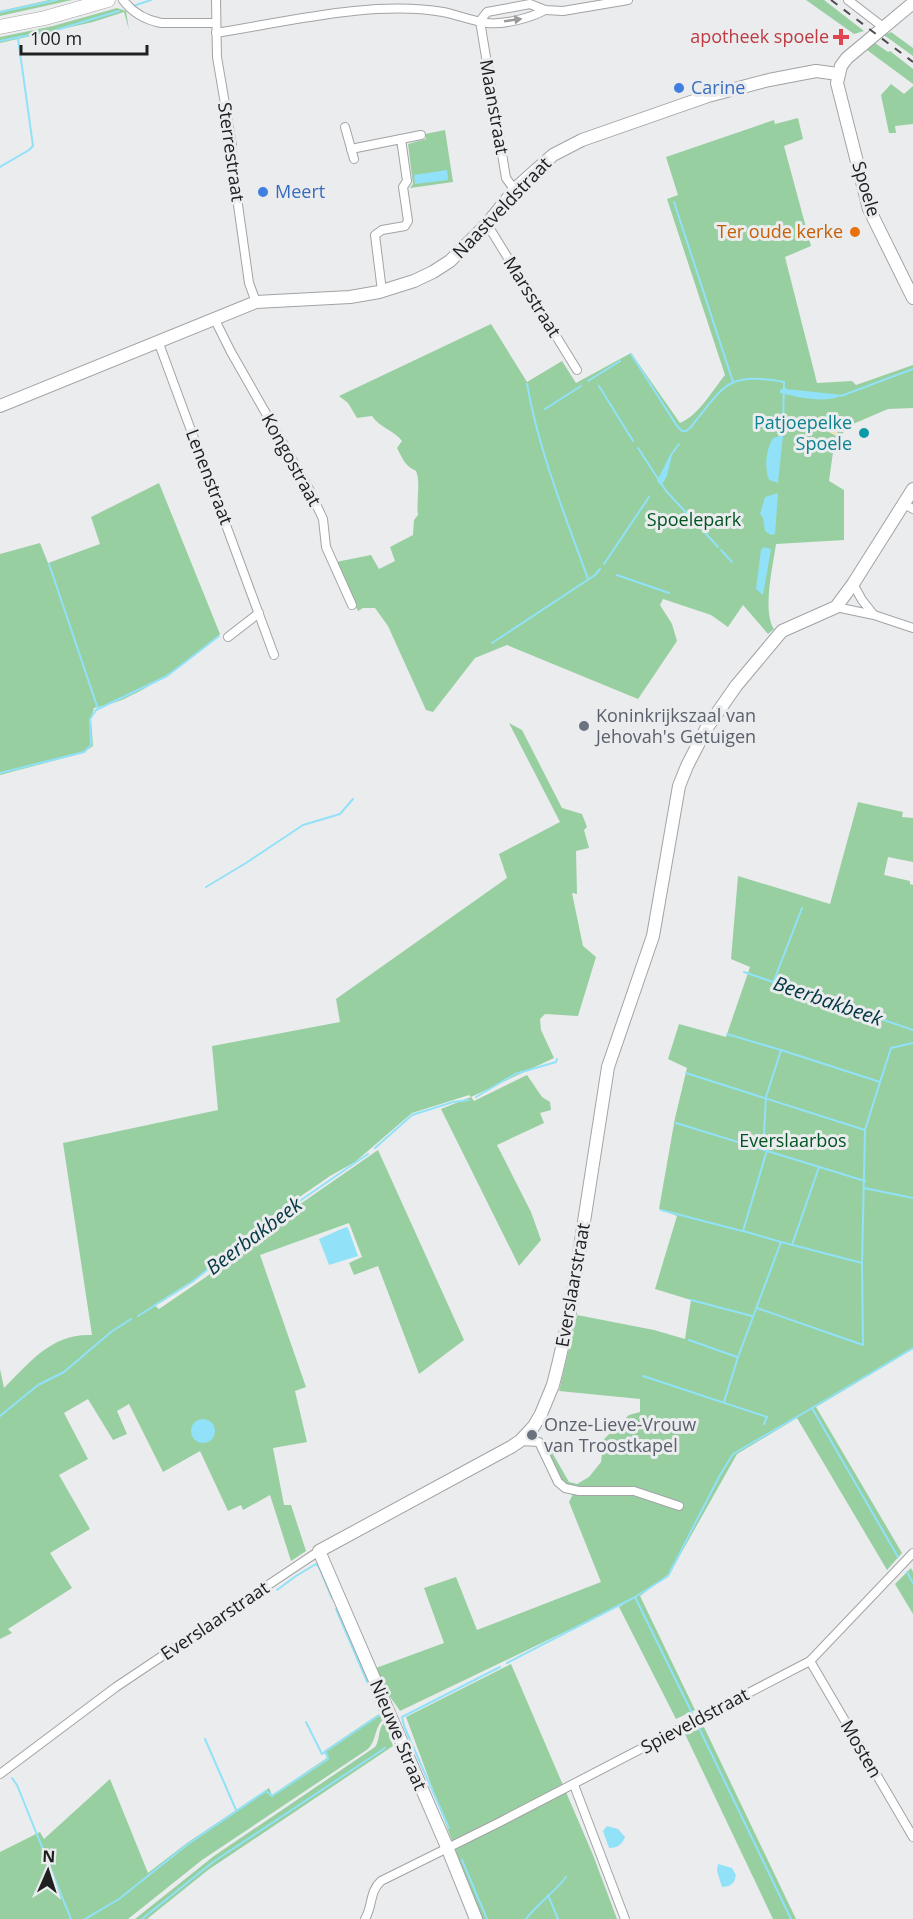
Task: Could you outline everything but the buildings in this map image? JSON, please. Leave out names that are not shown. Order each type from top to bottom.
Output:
[{"type":"main road","points":[[0,27],[45,18],[108,0]]},
{"type":"street","points":[[123,0],[130,10],[152,21],[161,23],[215,22]]},
{"type":"street","name":"Sterrestraat","points":[[216,0],[217,57],[232,145],[231,155],[249,283],[256,302]]},
{"type":"street","points":[[543,0],[545,10]]},
{"type":"street","points":[[216,33],[347,12],[399,7],[442,12],[489,23],[534,17],[545,10],[563,11],[628,0]]},
{"type":"street","points":[[848,0],[883,27]]},
{"type":"street","points":[[838,74],[847,58],[913,3]]},
{"type":"street","name":"Maanstraat","points":[[480,21],[506,178],[511,185],[517,187]]},
{"type":"street","name":"Naastveldstraat","points":[[0,406],[256,302],[350,297],[382,291],[414,281],[450,261],[487,224],[517,187],[553,155],[582,140],[708,96],[769,80],[816,72],[838,74]]},
{"type":"street","name":"Spoele","points":[[838,74],[838,91],[869,209],[913,298]]},
{"type":"street","points":[[345,127],[354,159]]},
{"type":"street","points":[[351,149],[421,135]]},
{"type":"street","points":[[382,291],[375,235],[382,230],[405,226],[408,221],[403,187],[407,181],[400,139]]},
{"type":"street","name":"Marsstraat","points":[[487,224],[577,370]]},
{"type":"street","name":"Kongostraat","points":[[215,320],[309,489],[323,519],[326,547],[352,605]]},
{"type":"street","name":"Lenenstraat","points":[[158,341],[274,655]]},
{"type":"street","points":[[913,489],[908,506],[836,607],[874,615],[913,628]]},
{"type":"street","points":[[853,584],[874,615]]},
{"type":"street","name":"Everslaarstraat","points":[[0,1774],[116,1687],[319,1551],[520,1440],[534,1426],[553,1385],[565,1336],[608,1067],[653,936],[680,786],[687,766],[706,729],[730,694],[777,635],[795,624],[836,607]]},
{"type":"street","points":[[228,637],[259,613]]},
{"type":"street","points":[[534,1426],[558,1482],[565,1488],[579,1491],[634,1491],[679,1506]]},
{"type":"street","points":[[520,1440],[539,1442]]},
{"type":"street","name":"Nieuwe Straat","points":[[319,1551],[476,1919]]},
{"type":"street","name":"Spieveldstraat","points":[[365,1919],[370,1911],[371,1894],[381,1881],[573,1785],[810,1661],[913,1553]]},
{"type":"street","name":"Mosten","points":[[810,1661],[913,1837]]},
{"type":"street","points":[[573,1785],[625,1919]]},
{"type":"green space","points":[[49,0],[72,0],[0,16],[0,11]]},
{"type":"green space","points":[[806,0],[824,0],[864,31],[854,34]]},
{"type":"green space","points":[[117,8],[126,11],[129,30],[124,12],[93,22],[0,43],[0,37],[53,26]]},
{"type":"green space","points":[[891,32],[913,48],[913,56],[884,35]]},
{"type":"green space","points":[[875,43],[888,52],[890,51],[913,69],[913,84],[867,50]]},
{"type":"green space","points":[[891,84],[904,94],[913,86],[913,124],[895,126],[896,133],[889,133],[881,95]]},
{"type":"green space","name":"Spoelepark","points":[[798,118],[803,139],[784,146],[811,246],[785,257],[817,383],[852,381],[856,385],[913,365],[913,408],[888,409],[846,427],[833,452],[829,481],[844,490],[844,540],[776,544],[769,600],[769,611],[774,629],[768,634],[743,605],[728,627],[711,615],[663,599],[660,605],[672,624],[677,641],[638,699],[507,645],[475,658],[433,712],[426,710],[388,626],[375,608],[363,608],[358,611],[336,562],[371,555],[379,569],[395,561],[390,547],[413,535],[414,520],[418,515],[416,471],[404,461],[397,448],[402,441],[399,437],[372,416],[357,418],[348,403],[339,396],[491,324],[527,382],[562,361],[576,383],[631,353],[680,423],[687,419],[699,409],[725,375],[667,199],[678,195],[666,157],[774,120],[775,124]]},
{"type":"green space","points":[[445,130],[453,182],[410,188],[413,184],[408,144],[426,139],[425,134]]},
{"type":"green space","points":[[159,483],[220,634],[187,661],[151,685],[122,700],[94,708],[91,719],[93,746],[83,753],[0,775],[0,554],[40,543],[48,563],[100,544],[91,517]]},
{"type":"green space","points":[[509,723],[522,730],[562,808],[582,814],[587,827],[584,830],[589,848],[576,851],[577,894],[572,893],[583,946],[596,957],[578,1016],[545,1014],[540,1019],[541,1030],[554,1058],[471,1097],[469,1095],[412,1113],[355,1162],[330,1176],[252,1230],[197,1278],[154,1305],[159,1309],[206,1277],[257,1234],[378,1150],[464,1340],[419,1374],[378,1266],[354,1275],[349,1263],[362,1257],[349,1223],[260,1255],[306,1387],[295,1391],[307,1442],[273,1448],[284,1505],[291,1505],[306,1551],[291,1561],[270,1495],[243,1510],[241,1505],[228,1511],[200,1451],[163,1472],[129,1404],[117,1411],[127,1434],[113,1440],[88,1399],[64,1413],[88,1459],[59,1475],[90,1529],[50,1553],[72,1588],[8,1629],[12,1633],[0,1639],[0,1369],[4,1388],[33,1359],[53,1344],[78,1336],[92,1335],[63,1143],[218,1110],[212,1046],[340,1022],[336,999],[507,878],[499,854],[560,822]]},
{"type":"green space","name":"Everslaarbos","points":[[858,802],[903,812],[902,817],[913,818],[913,862],[888,857],[884,875],[910,881],[913,885],[913,1349],[816,1407],[902,1553],[887,1570],[797,1418],[737,1454],[670,1573],[640,1596],[695,1710],[676,1719],[619,1607],[627,1602],[400,1711],[386,1691],[376,1668],[444,1643],[424,1588],[456,1577],[477,1630],[601,1582],[569,1502],[573,1494],[563,1492],[557,1486],[536,1444],[545,1440],[569,1482],[577,1484],[589,1477],[601,1462],[604,1439],[629,1415],[640,1412],[640,1399],[559,1391],[577,1315],[654,1330],[685,1339],[691,1300],[655,1289],[677,1216],[659,1209],[675,1118],[687,1068],[668,1059],[679,1024],[726,1037],[750,967],[731,959],[738,876],[830,904]]},
{"type":"green space","points":[[527,1075],[542,1097],[550,1102],[551,1110],[540,1113],[544,1123],[497,1145],[531,1212],[541,1240],[519,1266],[441,1109],[471,1097],[474,1101]]},
{"type":"green space","points":[[911,1568],[913,1572],[913,1614],[895,1584]]},
{"type":"green space","points":[[511,1664],[593,1855],[617,1919],[481,1919],[406,1717]]},
{"type":"green space","points":[[382,1712],[384,1719],[368,1749],[202,1860],[128,1919],[0,1919],[0,1852],[40,1832],[44,1839],[110,1779],[148,1873],[187,1843],[269,1788],[272,1795],[327,1758],[324,1751]]},
{"type":"green space","points":[[385,1722],[393,1746],[208,1870],[147,1919],[135,1919],[214,1856],[375,1747],[381,1727]]},
{"type":"green space","points":[[703,1725],[796,1919],[773,1919],[685,1734]]},
{"type":"sand","points":[[834,414],[840,428],[836,436],[812,423]]},
{"type":"water","points":[[447,170],[448,180],[415,184],[414,175]]},
{"type":"water","points":[[786,387],[786,389],[843,395],[828,399],[803,398],[780,393],[780,390]]},
{"type":"water","points":[[783,435],[778,483],[769,480],[766,458],[773,438]]},
{"type":"water","points":[[672,455],[667,476],[661,486],[657,481]]},
{"type":"water","points":[[778,493],[775,534],[771,535],[765,531],[760,514],[765,497]]},
{"type":"water","points":[[764,547],[771,549],[763,595],[756,589],[761,550]]},
{"type":"water","points":[[346,1227],[358,1256],[329,1265],[319,1239]]},
{"type":"water","points":[[203,1419],[211,1423],[215,1431],[211,1439],[203,1443],[195,1439],[191,1431],[195,1423]]},
{"type":"water","points":[[607,1826],[618,1829],[625,1837],[617,1847],[609,1848],[603,1831]]},
{"type":"water","points":[[718,1864],[732,1868],[736,1875],[734,1882],[729,1886],[722,1887],[717,1871]]},
{"type":"waterway","points":[[0,12],[57,0]]},
{"type":"waterway","points":[[133,6],[151,0]]},
{"type":"waterway","points":[[56,30],[119,11]]},
{"type":"waterway","points":[[0,41],[49,31]]},
{"type":"waterway","points":[[0,167],[33,146],[18,38]]},
{"type":"waterway","points":[[674,202],[733,382]]},
{"type":"waterway","points":[[631,354],[682,431],[690,428],[719,393],[728,386],[737,381],[749,379],[784,382],[783,424]]},
{"type":"waterway","points":[[588,381],[620,361]]},
{"type":"waterway","points":[[841,396],[913,369]]},
{"type":"waterway","points":[[527,384],[538,434],[588,579]]},
{"type":"waterway","points":[[545,409],[581,386]]},
{"type":"waterway","points":[[599,386],[633,441]]},
{"type":"waterway","points":[[671,455],[679,444]]},
{"type":"waterway","points":[[638,448],[666,491],[695,522]]},
{"type":"waterway","points":[[604,564],[649,497]]},
{"type":"waterway","points":[[699,526],[718,547]]},
{"type":"waterway","points":[[721,550],[732,562]]},
{"type":"waterway","points":[[49,564],[98,709]]},
{"type":"waterway","points":[[492,643],[595,575],[600,569]]},
{"type":"waterway","points":[[617,575],[669,593]]},
{"type":"waterway","points":[[0,773],[84,752],[91,745],[90,719],[96,710],[167,676],[219,636]]},
{"type":"waterway","points":[[206,887],[303,825],[340,814],[353,799]]},
{"type":"waterway","points":[[773,983],[802,908]]},
{"type":"waterway","name":"Beerbakbeek","points":[[744,972],[913,1030]]},
{"type":"waterway","points":[[727,1034],[781,1050]]},
{"type":"waterway","points":[[724,1402],[738,1357],[781,1242],[743,1231],[767,1150],[764,1132],[766,1097],[781,1050],[880,1082],[891,1048],[913,1043]]},
{"type":"waterway","name":"Beerbakbeek","points":[[476,1097],[515,1074],[556,1062],[557,1059]]},
{"type":"waterway","points":[[686,1073],[865,1130]]},
{"type":"waterway","points":[[757,1308],[863,1345],[865,1130],[880,1082]]},
{"type":"waterway","name":"Beerbakbeek","points":[[375,1148],[412,1115],[453,1102],[469,1100]]},
{"type":"waterway","points":[[676,1123],[865,1181]]},
{"type":"waterway","name":"Beerbakbeek","points":[[138,1316],[192,1282],[256,1231],[368,1154]]},
{"type":"waterway","points":[[792,1245],[819,1167]]},
{"type":"waterway","points":[[864,1188],[913,1198]]},
{"type":"waterway","points":[[661,1210],[742,1231]]},
{"type":"waterway","points":[[781,1242],[862,1263]]},
{"type":"waterway","points":[[691,1300],[752,1316]]},
{"type":"waterway","name":"Beerbakbeek","points":[[0,1416],[38,1385],[64,1372],[111,1332],[131,1319]]},
{"type":"waterway","points":[[689,1340],[737,1357]]},
{"type":"waterway","points":[[898,1557],[812,1408],[913,1348]]},
{"type":"waterway","points":[[643,1376],[767,1417],[764,1424]]},
{"type":"waterway","points":[[692,1713],[635,1597],[668,1576],[733,1454],[812,1408]]},
{"type":"waterway","points":[[277,1590],[316,1564],[332,1598]]},
{"type":"waterway","points":[[907,1572],[913,1583]]},
{"type":"waterway","points":[[507,1663],[635,1597]]},
{"type":"waterway","points":[[336,1609],[369,1686]]},
{"type":"waterway","points":[[449,1828],[402,1717],[500,1667]]},
{"type":"waterway","points":[[85,1919],[119,1899],[188,1844],[266,1791],[272,1796],[328,1759],[326,1751],[381,1714],[373,1695]]},
{"type":"waterway","points":[[306,1722],[322,1754],[325,1752]]},
{"type":"waterway","points":[[699,1728],[791,1919]]},
{"type":"waterway","points":[[205,1739],[236,1810]]},
{"type":"waterway","points":[[142,1919],[213,1862],[385,1748]]},
{"type":"waterway","points":[[12,1778],[17,1785],[71,1919]]},
{"type":"waterway","points":[[462,1860],[487,1919]]},
{"type":"waterway","points":[[526,1919],[566,1877]]},
{"type":"waterway","points":[[548,1895],[558,1919]]},
{"type":"railway","points":[[831,0],[913,62]]},
{"type":"place","name":"apotheek spoele","points":[[841,37]]},
{"type":"place","name":"Carine","points":[[679,88]]},
{"type":"place","name":"Meert","points":[[263,192]]},
{"type":"place","name":"Ter oude kerke","points":[[855,232]]},
{"type":"place","name":"Patjoepelke Spoele","points":[[864,433]]},
{"type":"place","name":"Koninkrijkszaal van Jehovah's Getuigen","points":[[584,726]]},
{"type":"place","name":"Onze-Lieve-Vrouw van Troostkapel","points":[[532,1435]]}]
